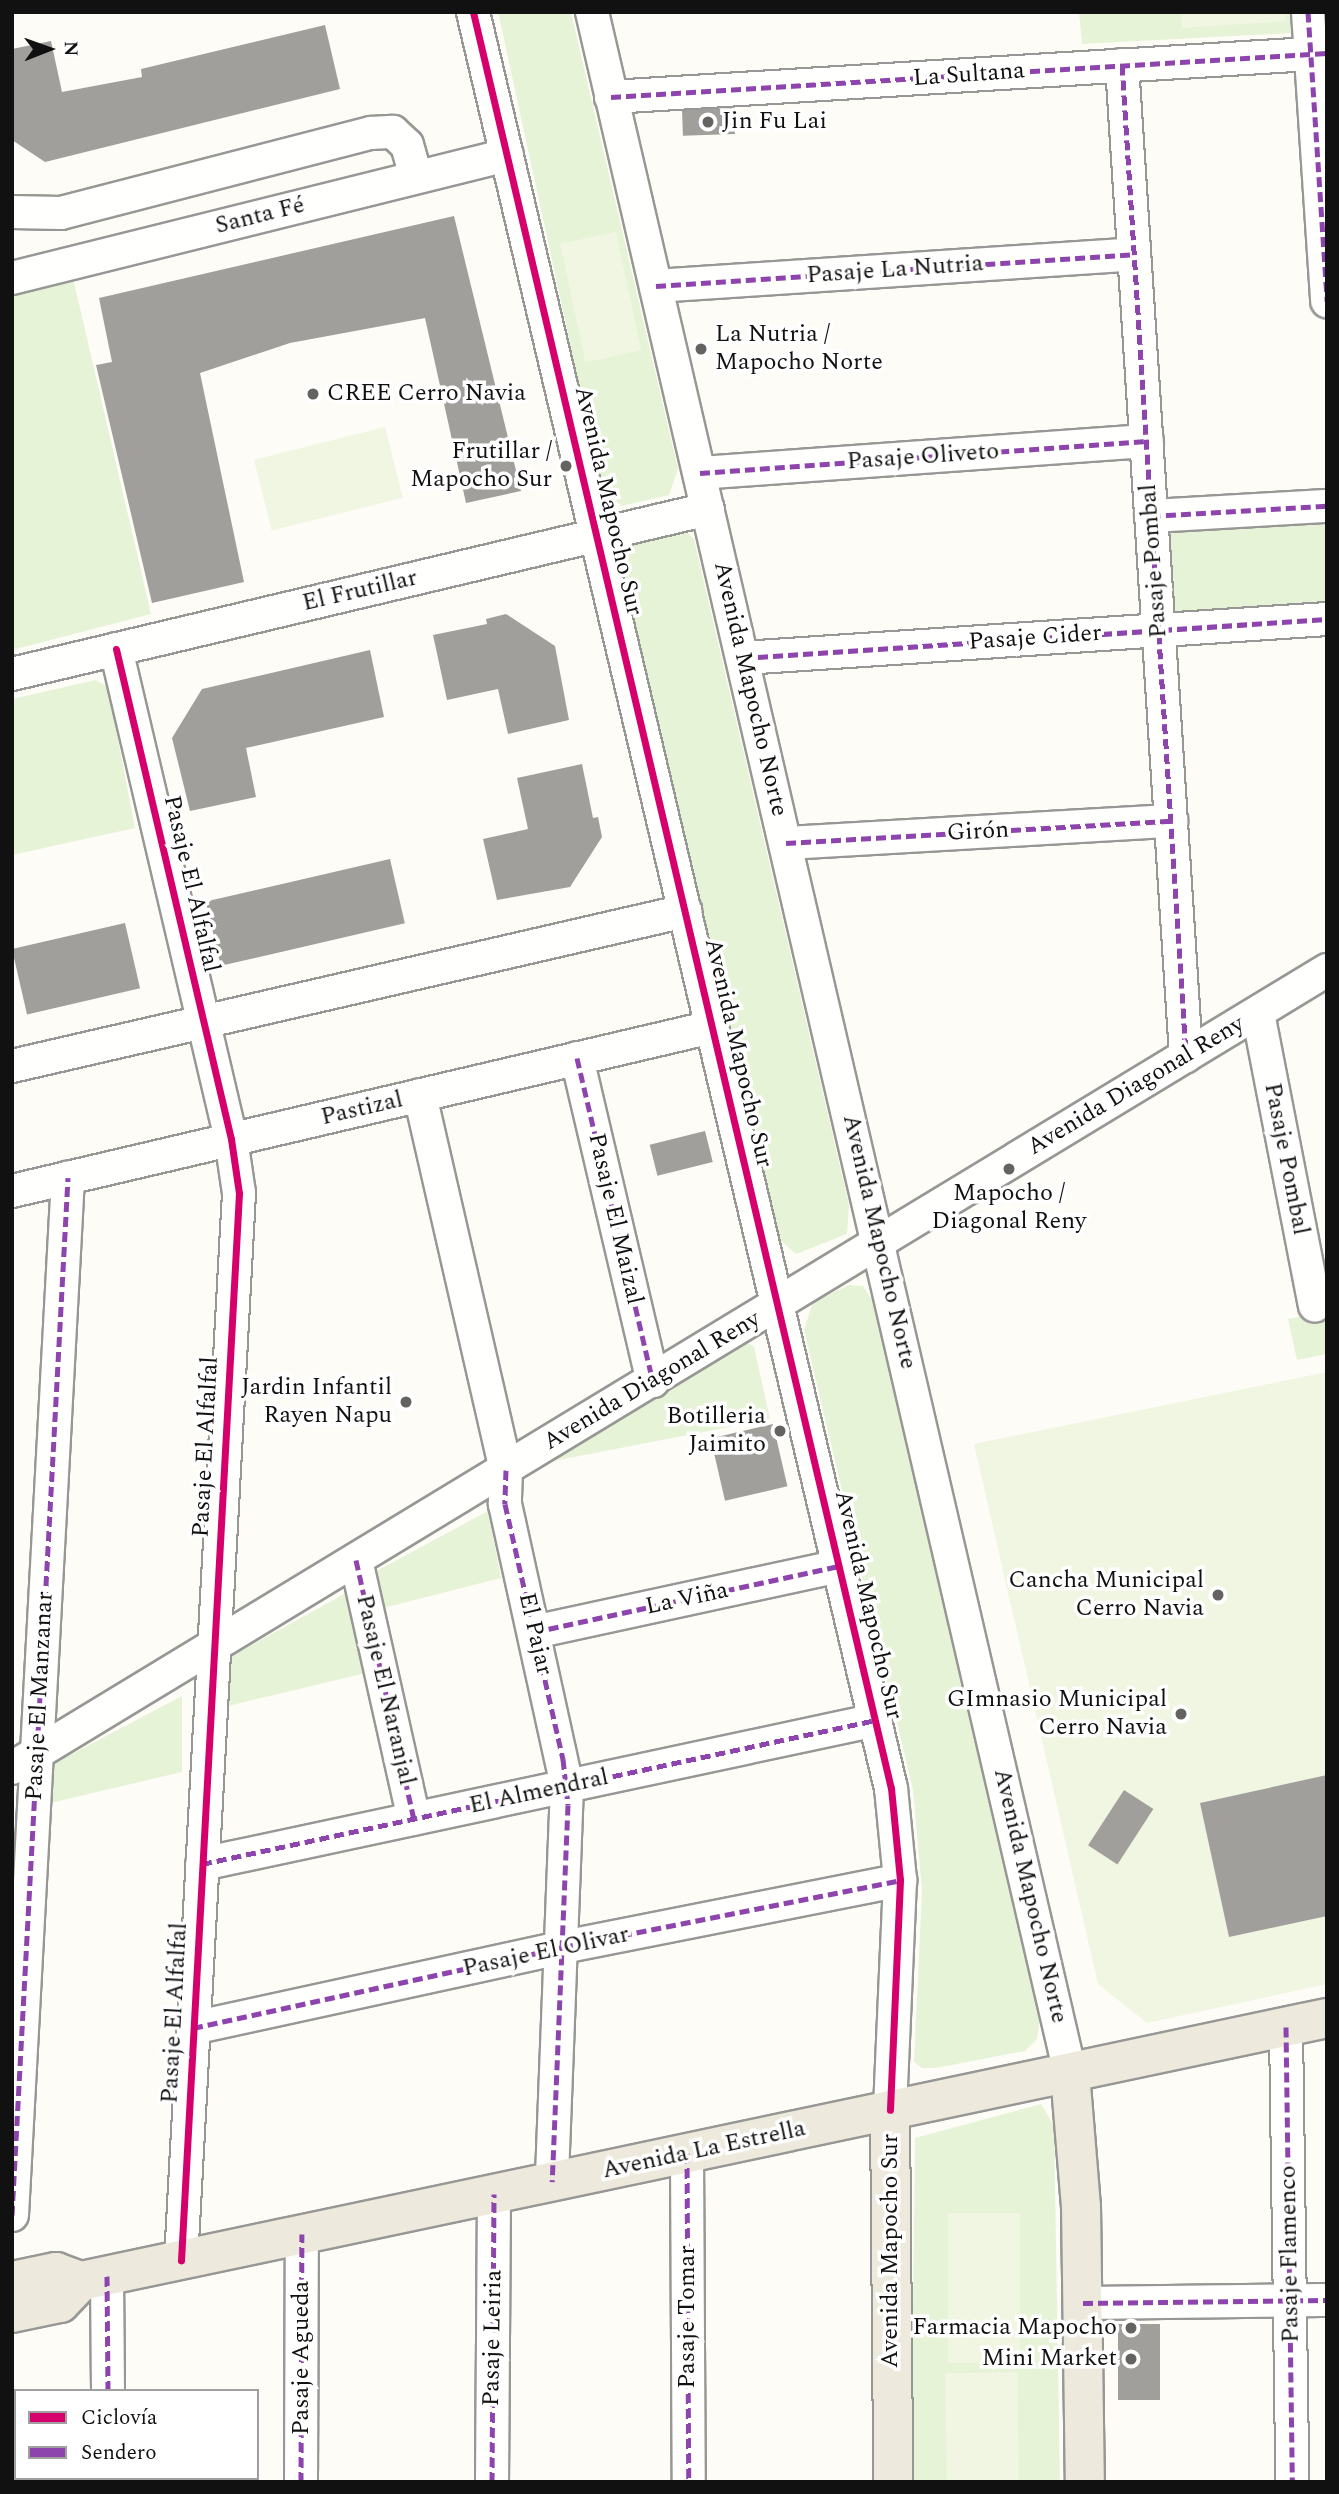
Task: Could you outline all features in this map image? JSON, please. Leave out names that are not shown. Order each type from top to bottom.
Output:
[{"type":"main road","name":"Avenida La Estrella","points":[[12,2281],[56,2273],[94,2278],[1327,2018]]},
{"type":"main road","name":"Avenida Mapocho Norte","points":[[1070,2073],[1081,2206],[1085,2482]]},
{"type":"main road","name":"Avenida Mapocho Sur","points":[[890,2110],[893,2482]]},
{"type":"main road","name":"Avenida La Estrella","points":[[12,2313],[60,2303],[94,2278]]},
{"type":"street","name":"Avenida Mapocho Sur","points":[[473,12],[896,1813],[900,1880],[890,2110]]},
{"type":"street","name":"Avenida Mapocho Norte","points":[[592,12],[880,1243],[1070,2073]]},
{"type":"street","points":[[1308,12],[1319,53],[1327,301]]},
{"type":"street","name":"La Sultana","points":[[611,97],[1319,53]]},
{"type":"street","name":"Pasaje Pombal","points":[[1122,65],[1186,1056]]},
{"type":"street","points":[[12,212],[61,213],[372,133],[393,132],[407,145],[415,177]]},
{"type":"street","name":"Santa Fé","points":[[12,278],[507,155]]},
{"type":"street","name":"Pasaje La Nutria","points":[[656,286],[1134,254]]},
{"type":"street","name":"Pasaje Oliveto","points":[[700,473],[1147,441]]},
{"type":"street","points":[[1151,516],[1327,506]]},
{"type":"street","name":"El Frutillar","points":[[12,674],[708,509]]},
{"type":"street","name":"Pasaje Cider","points":[[743,658],[1327,618]]},
{"type":"street","name":"Pasaje El Alfalfal","points":[[116,649],[231,1139],[239,1193],[181,2260]]},
{"type":"street","name":"Girón","points":[[786,843],[1171,821]]},
{"type":"street","points":[[12,1066],[685,911]]},
{"type":"street","name":"Avenida Diagonal Reny","points":[[25,1761],[778,1306],[1327,970]]},
{"type":"street","name":"Pasaje Pombal","points":[[1258,1013],[1317,1261],[1315,1305]]},
{"type":"street","name":"Pastizal","points":[[12,1191],[712,1027]]},
{"type":"street","name":"Pasaje El Maizal","points":[[577,1058],[653,1381]]},
{"type":"street","name":"El Pajar","points":[[420,1095],[506,1470],[505,1504],[567,1786],[552,2182]]},
{"type":"street","name":"Pasaje El Manzanar","points":[[12,2215],[25,1761],[68,1178]]},
{"type":"street","name":"Pasaje El Naranjal","points":[[356,1560],[414,1819]]},
{"type":"street","name":"La Viña","points":[[534,1632],[839,1566]]},
{"type":"street","name":"El Almendral","points":[[202,1864],[876,1720]]},
{"type":"street","name":"Pasaje El Olivar","points":[[194,2028],[563,1947],[900,1880]]},
{"type":"street","name":"Pasaje Flamenco","points":[[1286,2026],[1292,2482]]},
{"type":"street","name":"Pasaje Tomar","points":[[687,2153],[689,2482]]},
{"type":"street","name":"Pasaje Leiria","points":[[492,2482],[494,2194]]},
{"type":"street","name":"Pasaje Agueda","points":[[301,2482],[302,2234]]},
{"type":"street","points":[[94,2278],[107,2389]]},
{"type":"street","points":[[1083,2303],[1327,2300]]},
{"type":"green space","points":[[498,12],[571,12],[678,469],[669,495],[622,506],[602,490]]},
{"type":"green space","points":[[1079,12],[1291,12],[1292,33],[1082,44]]},
{"type":"green space","points":[[1181,12],[1285,12],[1286,21],[1182,28]]},
{"type":"green space","points":[[616,232],[641,350],[585,362],[560,244]]},
{"type":"green space","points":[[73,278],[151,614],[12,650],[12,294]]},
{"type":"green space","points":[[385,427],[403,498],[272,530],[254,460]]},
{"type":"green space","points":[[1326,515],[1327,612],[1168,615],[1166,518]]},
{"type":"green space","points":[[680,525],[694,539],[849,1205],[847,1234],[796,1254],[781,1241],[619,559],[627,538]]},
{"type":"green space","points":[[96,680],[108,687],[135,828],[12,855],[12,699]]},
{"type":"green space","points":[[849,1285],[863,1286],[880,1312],[1041,2008],[1037,2039],[1025,2051],[936,2068],[922,2068],[914,2062],[922,1891],[913,1790],[804,1330],[813,1302]]},
{"type":"green space","points":[[1327,1312],[1327,1354],[1297,1360],[1288,1319]]},
{"type":"green space","points":[[745,1341],[754,1347],[770,1419],[543,1463]]},
{"type":"green space","name":"GImnasio Municipal Cerro Navia","points":[[1327,1372],[1327,1984],[1147,2023],[1098,1984],[974,1444]]},
{"type":"green space","points":[[488,1511],[501,1578],[379,1609],[371,1574]]},
{"type":"green space","points":[[346,1593],[366,1673],[224,1707],[230,1657]]},
{"type":"green space","points":[[182,1696],[182,1772],[46,1804],[51,1765]]},
{"type":"green space","points":[[1041,2104],[1054,2126],[1060,2482],[911,2482],[915,2138]]},
{"type":"green space","points":[[948,2213],[1020,2213],[1020,2363],[948,2363]]},
{"type":"green space","points":[[1017,2372],[1019,2482],[947,2482],[945,2373]]},
{"type":"building","points":[[325,25],[340,89],[45,162],[12,140],[12,49],[51,41],[62,92],[142,77],[141,69]]},
{"type":"building","name":"Jin Fu Lai","points":[[734,108],[735,134],[683,136],[682,110]]},
{"type":"building","points":[[454,216],[521,491],[466,503],[425,318],[290,343],[200,373],[244,582],[152,603],[96,365],[112,362],[99,298]]},
{"type":"building","points":[[506,614],[555,646],[569,720],[508,734],[498,689],[447,700],[433,635],[487,624],[486,619]]},
{"type":"building","points":[[370,650],[384,717],[246,748],[256,797],[190,811],[172,738],[202,689]]},
{"type":"building","points":[[582,764],[593,818],[598,817],[602,837],[570,887],[497,900],[483,839],[528,829],[517,778]]},
{"type":"building","points":[[390,859],[405,923],[221,966],[206,902]]},
{"type":"building","points":[[125,923],[140,988],[27,1014],[12,949]]},
{"type":"building","points":[[705,1131],[713,1162],[657,1176],[650,1145]]},
{"type":"building","points":[[773,1424],[787,1486],[725,1501],[711,1438]]},
{"type":"building","points":[[1327,1775],[1327,1916],[1229,1937],[1200,1803]]},
{"type":"building","points":[[1124,1790],[1153,1809],[1117,1864],[1088,1845]]},
{"type":"building","points":[[1118,2324],[1160,2324],[1160,2400],[1118,2400]]},
{"type":"marked path","points":[[1308,12],[1327,301]]},
{"type":"marked path","points":[[611,97],[1327,53]]},
{"type":"marked path","points":[[1122,65],[1186,1056]]},
{"type":"marked path","points":[[656,286],[1134,254]]},
{"type":"marked path","points":[[700,473],[1147,441]]},
{"type":"marked path","points":[[1151,516],[1327,506]]},
{"type":"marked path","points":[[743,658],[1327,619]]},
{"type":"marked path","points":[[786,843],[1171,821]]},
{"type":"marked path","points":[[577,1058],[653,1381]]},
{"type":"marked path","points":[[12,2215],[68,1178]]},
{"type":"marked path","points":[[506,1470],[505,1504],[563,1759],[568,1805],[552,2182]]},
{"type":"marked path","points":[[356,1560],[414,1819]]},
{"type":"marked path","points":[[534,1632],[839,1566]]},
{"type":"marked path","points":[[202,1864],[876,1720]]},
{"type":"marked path","points":[[193,2028],[563,1947],[900,1880]]},
{"type":"marked path","points":[[1286,2027],[1292,2482]]},
{"type":"marked path","points":[[687,2153],[689,2482]]},
{"type":"marked path","points":[[492,2482],[494,2194]]},
{"type":"marked path","points":[[301,2482],[302,2234]]},
{"type":"marked path","points":[[107,2276],[108,2389]]},
{"type":"marked path","points":[[1083,2303],[1327,2300]]},
{"type":"cycle path","points":[[473,12],[891,1788],[900,1880],[890,2110]]},
{"type":"cycle path","points":[[116,649],[231,1139],[239,1193],[181,2260]]},
{"type":"place","name":"Jin Fu Lai","points":[[708,122]]},
{"type":"place","name":"La Nutria / Mapocho Norte","points":[[701,349]]},
{"type":"place","name":"CREE Cerro Navia","points":[[313,394]]},
{"type":"place","name":"Frutillar / Mapocho Sur","points":[[566,466]]},
{"type":"place","name":"Mapocho / Diagonal Reny","points":[[1009,1169]]},
{"type":"place","name":"Jardin Infantil Rayen Napu","points":[[406,1402]]},
{"type":"place","name":"Botilleria Jaimito","points":[[780,1431]]},
{"type":"place","name":"Cancha Municipal Cerro Navia","points":[[1218,1595]]},
{"type":"place","name":"GImnasio Municipal Cerro Navia","points":[[1181,1714]]},
{"type":"place","name":"Farmacia Mapocho","points":[[1131,2328]]},
{"type":"place","name":"Mini Market","points":[[1131,2359]]}]
